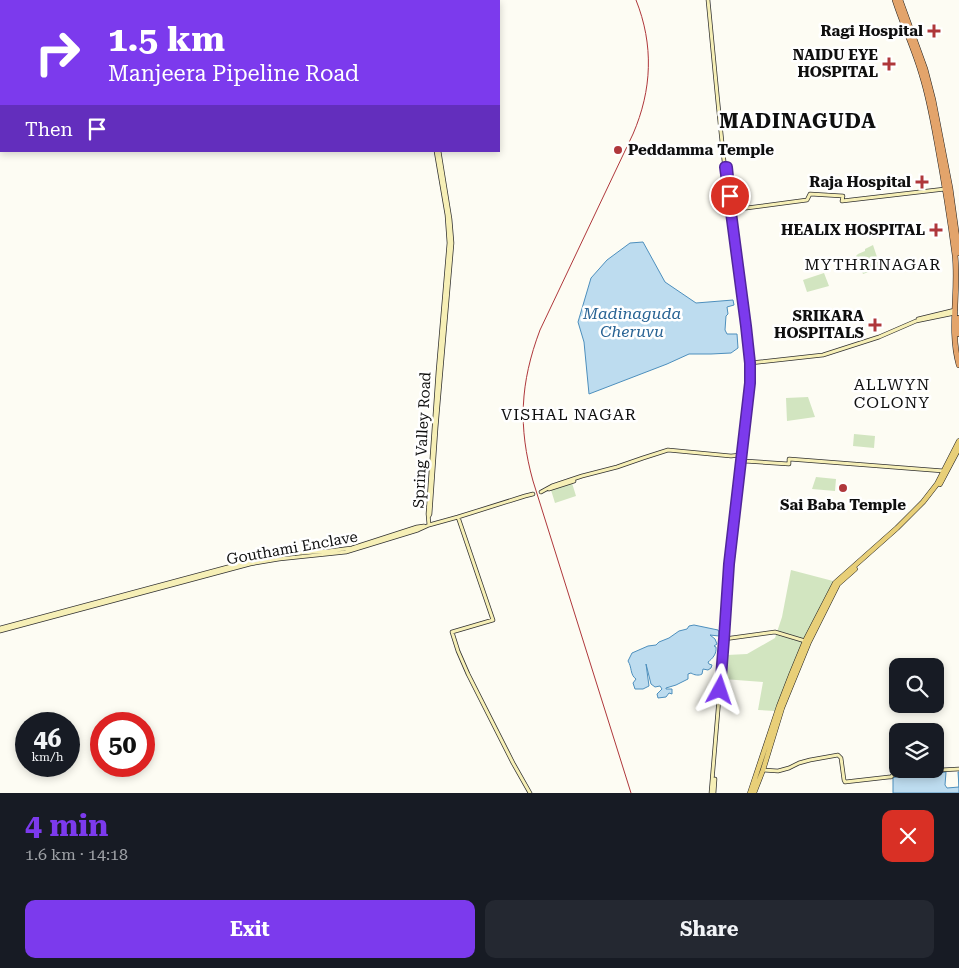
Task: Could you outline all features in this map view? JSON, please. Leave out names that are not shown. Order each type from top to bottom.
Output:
[{"type":"highway","points":[[895,0],[922,76],[959,253]]},
{"type":"highway","points":[[900,0],[928,77],[950,188],[959,334]]},
{"type":"highway","points":[[957,314],[954,343],[959,365]]},
{"type":"main road","points":[[750,793],[815,626],[836,581],[917,508],[937,484],[959,441]]},
{"type":"main road","points":[[754,793],[784,692],[805,641],[838,584],[910,520],[925,504],[939,486],[959,448]]},
{"type":"street","points":[[710,0],[726,167],[750,363],[750,383],[741,455],[737,462],[738,500]]},
{"type":"street","name":"Spring Valley Road","points":[[429,524],[439,372],[452,243],[450,219],[438,152]]},
{"type":"street","points":[[712,793],[728,598],[752,382],[738,251],[726,167]]},
{"type":"street","points":[[732,210],[807,200],[810,194],[842,196],[842,201],[946,189]]},
{"type":"street","points":[[750,363],[822,354],[879,337],[916,321],[957,314]]},
{"type":"street","points":[[541,492],[552,486],[668,450],[731,456],[741,455]]},
{"type":"street","points":[[731,456],[737,462]]},
{"type":"street","points":[[744,461],[789,464],[790,459],[944,470]]},
{"type":"street","name":"Gouthami Enclave","points":[[0,630],[257,559],[352,548],[417,527],[458,518],[532,494]]},
{"type":"street","points":[[458,518],[493,620],[452,632],[468,674],[530,793]]},
{"type":"street","points":[[725,639],[775,632],[805,641]]},
{"type":"street","points":[[760,770],[784,769],[810,760],[838,755],[841,758],[845,782],[889,778]]},
{"type":"street","points":[[944,770],[959,769]]},
{"type":"green space","points":[[873,245],[880,268],[863,274],[856,256]]},
{"type":"green space","points":[[824,273],[829,286],[807,292],[803,280]]},
{"type":"green space","points":[[808,397],[815,417],[787,421],[786,398]]},
{"type":"green space","points":[[854,434],[875,436],[874,448],[853,446]]},
{"type":"green space","points":[[816,477],[836,479],[835,491],[812,489]]},
{"type":"green space","points":[[572,483],[576,496],[555,503],[551,490]]},
{"type":"green space","points":[[791,570],[833,581],[775,711],[758,710],[763,682],[723,679],[727,655],[747,654],[775,638],[782,617]]},
{"type":"water","name":"Madinaguda Cheruvu","points":[[643,242],[665,282],[696,303],[733,300],[734,305],[727,307],[728,314],[726,316],[725,330],[727,334],[737,334],[738,348],[731,353],[689,354],[589,394],[584,342],[578,322],[591,278],[607,260],[630,243]]},
{"type":"water","points":[[694,625],[718,630],[719,632],[719,636],[710,635],[717,644],[714,646],[716,650],[713,658],[708,662],[712,665],[711,668],[708,670],[703,669],[702,674],[699,675],[688,674],[688,679],[666,688],[672,689],[672,694],[669,693],[666,697],[658,698],[657,694],[662,689],[660,686],[655,687],[651,684],[646,664],[649,686],[643,689],[635,689],[633,683],[636,679],[628,661],[632,653],[648,646],[656,645],[679,631]]},
{"type":"water","points":[[944,772],[946,772],[945,785],[947,788],[959,787],[959,793],[893,793],[893,778],[944,778]]},
{"type":"railway","points":[[631,793],[533,481],[525,442],[523,405],[528,368],[540,330],[633,134],[644,101],[647,84],[648,51],[646,34],[636,0]]},
{"type":"place","name":"Ragi Hospital","points":[[934,31]]},
{"type":"place","name":"NAIDU EYE HOSPITAL","points":[[889,64]]},
{"type":"place","name":"Peddamma Temple","points":[[618,150]]},
{"type":"place","name":"Raja Hospital","points":[[922,182]]},
{"type":"place","name":"HEALIX HOSPITAL","points":[[936,230]]},
{"type":"place","name":"SRIKARA HOSPITALS","points":[[875,325]]},
{"type":"place","name":"Sai Baba Temple","points":[[843,488]]},
{"type":"district","name":"MADINAGUDA","points":[[798,121]]},
{"type":"district","name":"MYTHRINAGAR","points":[[873,264]]},
{"type":"district","name":"ALLWYN COLONY","points":[[892,393]]},
{"type":"district","name":"VISHAL NAGAR","points":[[569,414]]},
{"type":"route","points":[[720,690],[729,564],[750,383],[746,326],[725,167],[727,167],[730,196]]}]
